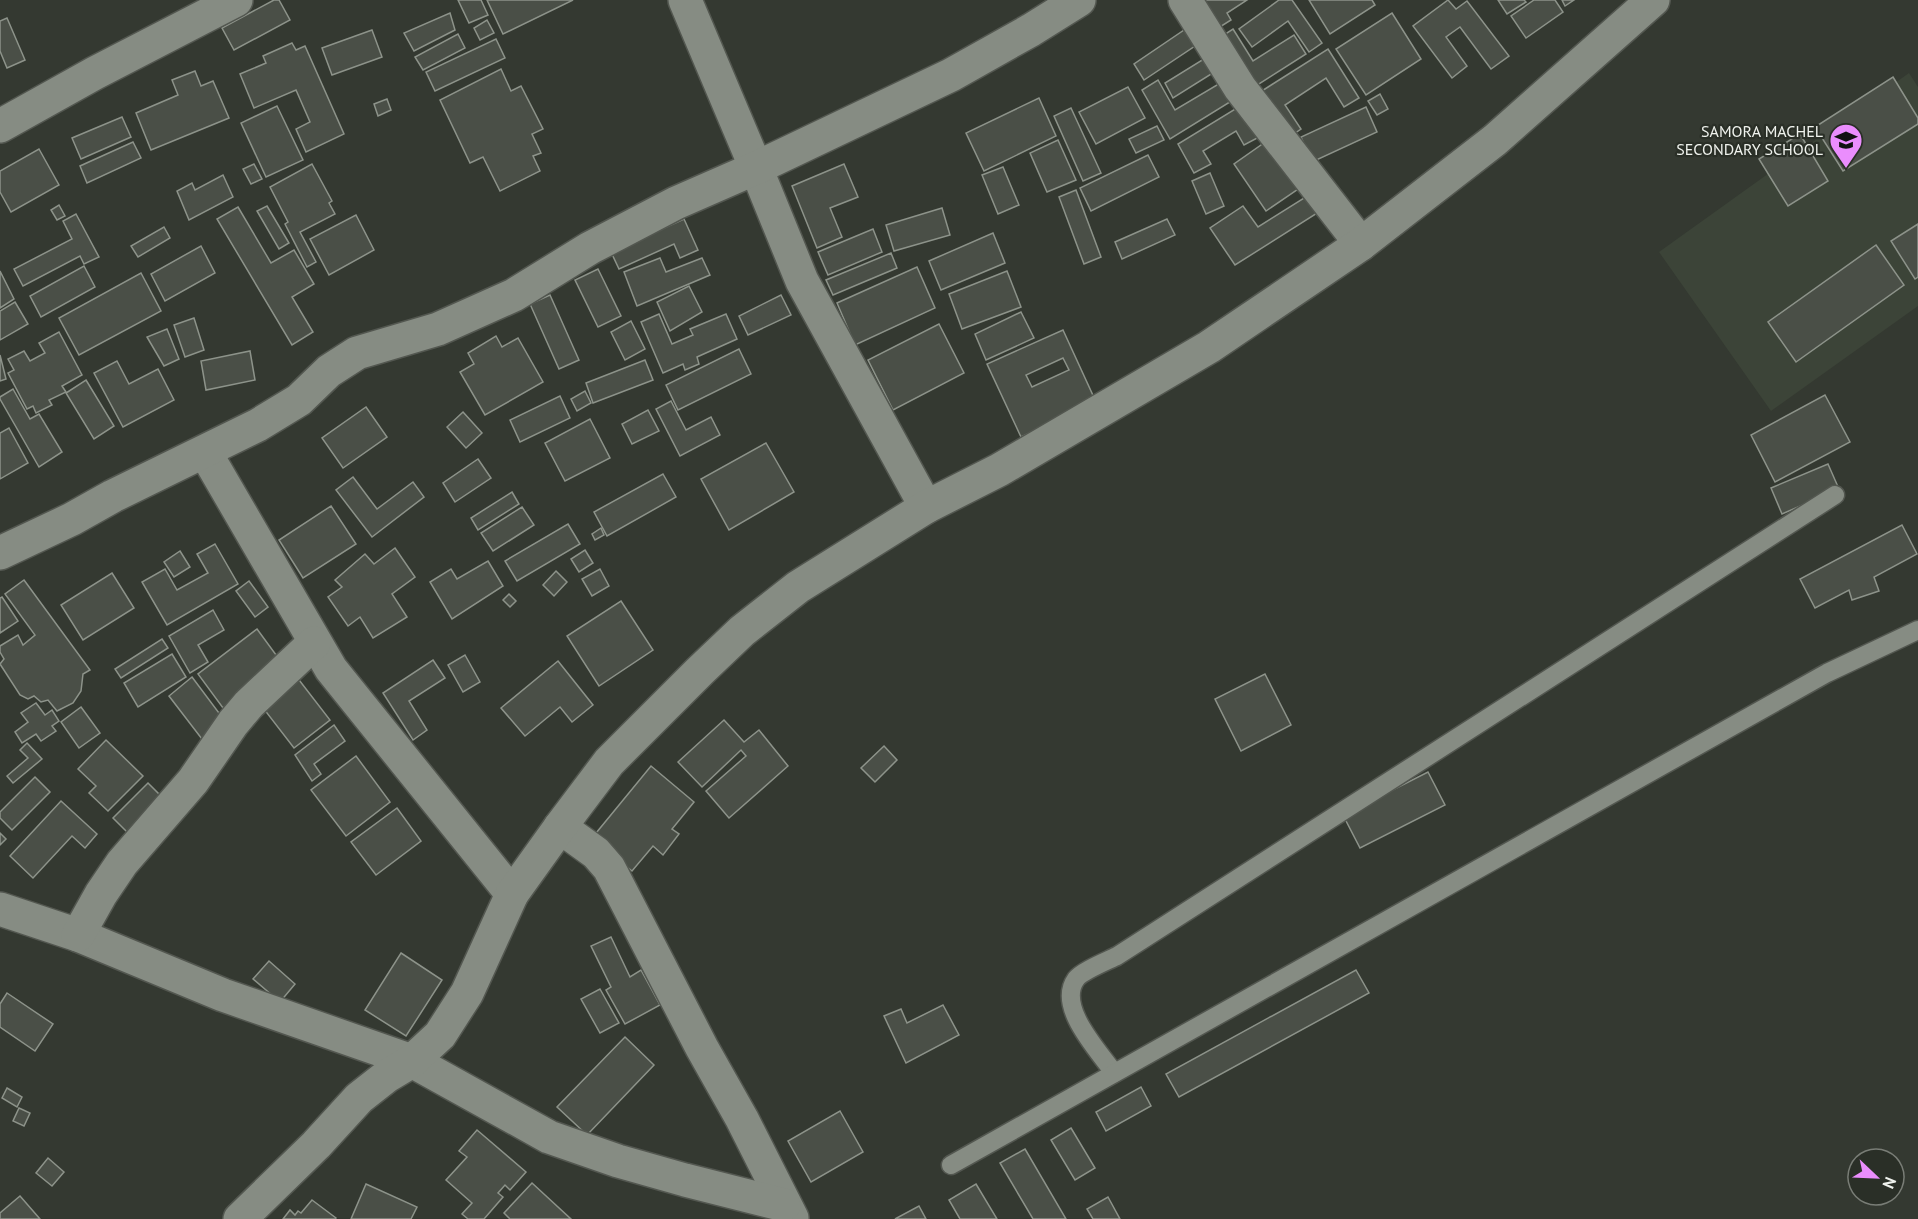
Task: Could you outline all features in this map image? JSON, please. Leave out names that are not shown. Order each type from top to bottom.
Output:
[{"type":"street","points":[[0,126],[95,73],[236,0]]},
{"type":"street","points":[[684,0],[802,281],[926,507]]},
{"type":"street","points":[[0,553],[258,425],[299,400],[328,371],[357,353],[438,329],[503,300],[590,248],[676,202],[756,168],[951,75],[1079,0]]},
{"type":"street","points":[[1185,0],[1240,88],[1361,244]]},
{"type":"street","points":[[240,1219],[316,1144],[358,1098],[412,1061],[440,1035],[466,993],[512,894],[560,827],[609,762],[742,631],[798,587],[926,507],[1009,465],[1209,347],[1361,244],[1495,140],[1653,0]]},
{"type":"street","points":[[205,453],[331,669],[512,894]]},
{"type":"street","points":[[78,935],[122,863],[193,781],[233,723],[249,704],[314,643]]},
{"type":"street","points":[[560,827],[596,853],[609,868],[789,1212]]},
{"type":"street","points":[[0,909],[78,935],[223,995],[312,1028],[412,1061],[549,1137],[618,1161],[789,1212]]},
{"type":"lane","points":[[1114,1073],[1072,1013],[1070,992],[1077,978],[1117,956],[1835,495]]},
{"type":"lane","points":[[951,1165],[1817,679],[1918,630]]},
{"type":"shaded area","name":"SAMORA MACHEL SECONDARY SCHOOL","points":[[1909,73],[1918,87],[1918,306],[1771,411],[1659,252]]},
{"type":"building","points":[[274,0],[279,0],[290,20],[234,50],[222,28]]},
{"type":"building","points":[[458,0],[481,0],[488,15],[469,23]]},
{"type":"building","points":[[487,0],[573,0],[503,34]]},
{"type":"building","points":[[1192,0],[1247,0],[1227,13],[1231,20],[1212,32]]},
{"type":"building","points":[[1279,0],[1292,0],[1322,43],[1309,52],[1288,21],[1252,47],[1239,29]]},
{"type":"building","points":[[1309,0],[1372,0],[1375,5],[1330,34]]},
{"type":"building","points":[[1448,0],[1456,9],[1467,1],[1509,56],[1491,69],[1460,27],[1446,37],[1467,66],[1452,78],[1413,26]]},
{"type":"building","points":[[1498,0],[1524,0],[1526,2],[1507,14]]},
{"type":"building","points":[[1534,0],[1555,0],[1563,12],[1526,38],[1511,16]]},
{"type":"building","points":[[1562,0],[1574,0],[1565,6]]},
{"type":"building","points":[[450,13],[455,30],[414,51],[404,33]]},
{"type":"building","points":[[1392,13],[1421,59],[1366,95],[1336,49]]},
{"type":"building","points":[[7,18],[25,60],[7,68],[0,51],[0,21]]},
{"type":"building","points":[[487,20],[494,33],[480,40],[474,28]]},
{"type":"building","points":[[1190,26],[1201,42],[1144,80],[1134,64]]},
{"type":"building","points":[[1233,29],[1253,61],[1294,35],[1306,54],[1248,91],[1216,40]]},
{"type":"building","points":[[372,30],[382,57],[332,75],[322,48]]},
{"type":"building","points":[[458,34],[465,48],[423,70],[415,57]]},
{"type":"building","points":[[496,39],[505,58],[435,91],[426,72]]},
{"type":"building","points":[[292,43],[296,50],[305,46],[344,134],[306,152],[296,129],[310,122],[296,90],[254,108],[240,74],[266,63],[263,56]]},
{"type":"building","points":[[1328,49],[1359,98],[1344,107],[1326,78],[1285,105],[1301,129],[1285,140],[1257,94]]},
{"type":"building","points":[[1207,57],[1216,71],[1173,98],[1165,83]]},
{"type":"building","points":[[501,69],[511,91],[521,86],[543,129],[532,134],[541,153],[533,156],[540,171],[500,191],[483,157],[470,163],[440,100]]},
{"type":"building","points":[[195,71],[201,86],[213,81],[229,118],[151,150],[136,113],[178,95],[172,80]]},
{"type":"building","points":[[1893,77],[1918,118],[1918,124],[1843,171],[1815,127]]},
{"type":"building","points":[[1227,79],[1238,97],[1170,139],[1142,90],[1158,80],[1175,110]]},
{"type":"building","points":[[1128,87],[1145,118],[1096,144],[1079,112]]},
{"type":"building","points":[[1380,94],[1388,109],[1377,115],[1368,101]]},
{"type":"building","points":[[1039,98],[1056,136],[984,171],[966,133]]},
{"type":"building","points":[[387,99],[391,110],[378,116],[374,104]]},
{"type":"building","points":[[1245,103],[1263,135],[1244,145],[1236,131],[1203,151],[1211,164],[1194,173],[1178,144]]},
{"type":"building","points":[[277,106],[303,160],[266,177],[241,123]]},
{"type":"building","points":[[1366,107],[1377,132],[1312,162],[1301,137]]},
{"type":"building","points":[[1071,108],[1101,173],[1083,181],[1054,116]]},
{"type":"building","points":[[122,117],[131,137],[81,159],[72,138]]},
{"type":"building","points":[[1157,126],[1164,140],[1136,153],[1129,139]]},
{"type":"building","points":[[1800,134],[1828,181],[1788,206],[1759,159]]},
{"type":"building","points":[[1271,138],[1304,185],[1266,211],[1234,164]]},
{"type":"building","points":[[1058,140],[1076,180],[1047,192],[1030,153]]},
{"type":"building","points":[[133,142],[141,158],[87,183],[80,166]]},
{"type":"building","points":[[39,149],[59,185],[11,212],[0,192],[0,171]]},
{"type":"building","points":[[1148,155],[1159,177],[1091,211],[1080,188]]},
{"type":"building","points":[[254,164],[262,179],[251,184],[243,169]]},
{"type":"building","points":[[312,164],[332,201],[329,203],[335,214],[300,232],[316,262],[307,267],[285,224],[288,222],[270,187]]},
{"type":"building","points":[[844,164],[858,197],[830,208],[842,237],[817,248],[792,186]]},
{"type":"building","points":[[1003,167],[1019,205],[998,214],[982,175]]},
{"type":"building","points":[[1210,173],[1224,206],[1206,214],[1192,181]]},
{"type":"building","points":[[223,175],[233,197],[189,220],[177,191],[192,183],[195,190]]},
{"type":"building","points":[[1076,190],[1101,257],[1084,264],[1059,197]]},
{"type":"building","points":[[1312,193],[1322,210],[1235,265],[1210,228],[1243,206],[1258,227]]},
{"type":"building","points":[[59,205],[65,216],[57,220],[51,210]]},
{"type":"building","points":[[267,206],[289,243],[279,249],[257,211]]},
{"type":"building","points":[[238,207],[271,263],[294,250],[314,284],[292,297],[313,332],[292,345],[217,219]]},
{"type":"building","points":[[942,208],[950,235],[894,251],[886,225]]},
{"type":"building","points":[[76,214],[99,257],[84,264],[80,256],[23,286],[14,269],[72,239],[63,221]]},
{"type":"building","points":[[356,215],[374,250],[329,275],[310,239]]},
{"type":"building","points":[[684,219],[698,250],[680,258],[674,244],[619,269],[611,252]]},
{"type":"building","points":[[1167,219],[1175,235],[1122,259],[1115,242]]},
{"type":"building","points":[[1918,224],[1918,277],[1915,279],[1891,241]]},
{"type":"building","points":[[164,227],[170,238],[138,257],[131,246]]},
{"type":"building","points":[[873,229],[882,252],[828,275],[818,252]]},
{"type":"building","points":[[993,233],[1005,263],[941,290],[929,261]]},
{"type":"building","points":[[1876,245],[1904,285],[1796,362],[1768,322]]},
{"type":"building","points":[[201,246],[215,273],[165,301],[151,274]]},
{"type":"building","points":[[891,253],[897,268],[833,295],[826,280]]},
{"type":"building","points":[[660,258],[666,272],[702,258],[710,275],[637,306],[624,272]]},
{"type":"building","points":[[84,266],[95,287],[41,317],[30,296]]},
{"type":"building","points":[[917,267],[935,308],[855,345],[837,303]]},
{"type":"building","points":[[598,269],[621,316],[598,327],[575,280]]},
{"type":"building","points":[[0,271],[14,299],[0,308]]},
{"type":"building","points":[[1007,271],[1021,307],[962,329],[949,294]]},
{"type":"building","points":[[141,273],[161,311],[79,355],[59,318]]},
{"type":"building","points":[[689,286],[702,312],[670,331],[657,302]]},
{"type":"building","points":[[550,295],[579,360],[559,369],[530,304]]},
{"type":"building","points":[[781,295],[791,315],[748,335],[739,316]]},
{"type":"building","points":[[15,302],[28,324],[0,340],[0,311]]},
{"type":"building","points":[[1021,312],[1034,338],[986,360],[975,334]]},
{"type":"building","points":[[659,314],[672,344],[693,335],[690,329],[726,314],[737,339],[697,357],[699,364],[685,370],[683,364],[663,373],[641,322]]},
{"type":"building","points":[[194,318],[204,350],[185,357],[174,325]]},
{"type":"building","points":[[631,321],[645,349],[625,360],[611,332]]},
{"type":"building","points":[[939,324],[964,373],[893,410],[868,360]]},
{"type":"building","points":[[167,329],[179,359],[164,366],[147,337]]},
{"type":"building","points":[[1063,330],[1096,402],[1021,437],[987,364]],"holes":[[[1063,358],[1069,370],[1032,387],[1026,375]]]},
{"type":"building","points":[[59,332],[82,375],[62,386],[66,392],[49,400],[52,405],[36,413],[33,406],[27,409],[8,373],[14,370],[8,359],[24,351],[30,361],[45,353],[39,343]]},
{"type":"building","points":[[496,336],[502,347],[518,338],[543,382],[485,415],[460,372],[474,364],[468,353]]},
{"type":"building","points":[[739,349],[751,374],[678,410],[666,385]]},
{"type":"building","points":[[250,351],[255,380],[206,390],[201,361]]},
{"type":"building","points":[[0,355],[6,379],[0,381]]},
{"type":"building","points":[[645,360],[653,380],[593,403],[586,383]]},
{"type":"building","points":[[117,361],[129,384],[158,369],[174,400],[123,427],[94,373]]},
{"type":"building","points":[[86,380],[114,426],[94,439],[66,393]]},
{"type":"building","points":[[13,389],[30,419],[39,414],[62,452],[39,467],[0,399]]},
{"type":"building","points":[[585,391],[591,403],[577,411],[571,399]]},
{"type":"building","points":[[1825,395],[1850,442],[1775,482],[1751,435]]},
{"type":"building","points":[[560,396],[570,418],[520,442],[510,420]]},
{"type":"building","points":[[671,401],[686,430],[711,417],[720,435],[680,456],[656,409]]},
{"type":"building","points":[[366,407],[387,437],[343,468],[322,438]]},
{"type":"building","points":[[648,410],[659,431],[632,444],[622,424]]},
{"type":"building","points":[[463,412],[482,433],[466,448],[447,427]]},
{"type":"building","points":[[590,419],[610,458],[565,481],[545,443]]},
{"type":"building","points":[[9,428],[28,463],[0,479],[0,433]]},
{"type":"building","points":[[766,443],[794,492],[729,530],[701,479]]},
{"type":"building","points":[[478,459],[491,478],[455,502],[443,483]]},
{"type":"building","points":[[1828,464],[1839,489],[1782,514],[1771,488]]},
{"type":"building","points":[[663,474],[676,497],[607,536],[594,512]]},
{"type":"building","points":[[353,477],[377,509],[413,482],[424,497],[372,537],[336,490]]},
{"type":"building","points":[[512,492],[519,504],[478,530],[471,518]]},
{"type":"building","points":[[331,506],[356,544],[303,578],[279,540]]},
{"type":"building","points":[[522,507],[534,525],[493,551],[481,533]]},
{"type":"building","points":[[568,524],[580,544],[517,581],[505,561]]},
{"type":"building","points":[[1902,525],[1917,554],[1874,577],[1879,591],[1852,600],[1849,590],[1815,608],[1800,579]]},
{"type":"building","points":[[601,528],[604,535],[595,540],[592,534]]},
{"type":"building","points":[[215,544],[238,584],[167,625],[142,582],[165,569],[177,590],[208,573],[197,554]]},
{"type":"building","points":[[395,548],[415,577],[392,594],[407,617],[373,638],[360,617],[348,626],[328,597],[342,587],[335,580],[365,554],[374,564]]},
{"type":"building","points":[[585,550],[593,563],[579,572],[571,559]]},
{"type":"building","points":[[180,551],[190,567],[174,577],[164,562]]},
{"type":"building","points":[[488,561],[503,586],[452,619],[430,582],[451,569],[457,579]]},
{"type":"building","points":[[600,569],[609,586],[592,596],[582,579]]},
{"type":"building","points":[[556,571],[567,582],[554,596],[543,585]]},
{"type":"building","points":[[112,573],[134,608],[83,640],[61,605]]},
{"type":"building","points":[[24,580],[90,670],[83,674],[81,691],[73,703],[57,711],[48,700],[41,702],[34,696],[28,699],[20,695],[0,664],[4,659],[0,646],[18,635],[23,645],[35,635],[5,594]]},
{"type":"building","points":[[249,581],[268,607],[255,617],[236,591]]},
{"type":"building","points":[[509,594],[516,601],[510,607],[503,600]]},
{"type":"building","points":[[2,597],[18,621],[0,633],[0,598]]},
{"type":"building","points":[[621,601],[653,650],[599,686],[567,636]]},
{"type":"building","points":[[213,610],[224,630],[198,645],[208,662],[190,673],[169,636]]},
{"type":"building","points":[[257,629],[282,663],[223,708],[198,674]]},
{"type":"building","points":[[162,639],[168,648],[121,678],[115,669]]},
{"type":"building","points":[[172,654],[186,677],[138,707],[124,683]]},
{"type":"building","points":[[465,655],[480,682],[463,692],[448,665]]},
{"type":"building","points":[[433,660],[445,678],[409,701],[427,730],[413,740],[383,693]]},
{"type":"building","points":[[558,661],[593,705],[572,722],[560,707],[525,736],[501,708]]},
{"type":"building","points":[[1265,674],[1291,725],[1241,751],[1215,699]]},
{"type":"building","points":[[296,676],[330,720],[294,748],[260,704]]},
{"type":"building","points":[[192,677],[228,725],[205,743],[169,696]]},
{"type":"building","points":[[36,703],[45,715],[52,710],[59,721],[52,726],[56,731],[41,741],[36,734],[22,743],[15,732],[28,722],[21,713]]},
{"type":"building","points":[[81,707],[100,733],[79,748],[61,722]]},
{"type":"building","points":[[724,720],[744,742],[759,730],[788,766],[729,818],[706,791],[746,756],[741,750],[702,787],[678,762]]},
{"type":"building","points":[[334,725],[345,741],[314,764],[321,774],[312,781],[295,755]]},
{"type":"building","points":[[106,740],[143,776],[108,811],[89,793],[96,786],[78,769]]},
{"type":"building","points":[[27,743],[42,759],[13,783],[7,776],[28,758],[20,750]]},
{"type":"building","points":[[884,746],[897,760],[875,782],[861,768]]},
{"type":"building","points":[[356,756],[390,802],[346,836],[311,790]]},
{"type":"building","points":[[651,766],[694,802],[672,829],[679,834],[663,855],[653,846],[632,871],[592,838]]},
{"type":"building","points":[[1428,772],[1445,805],[1360,848],[1343,815]]},
{"type":"building","points":[[35,777],[50,792],[12,830],[0,818],[0,812]]},
{"type":"building","points":[[148,783],[162,797],[127,832],[113,818]]},
{"type":"building","points":[[61,801],[97,834],[85,848],[72,836],[33,878],[10,856]]},
{"type":"building","points":[[397,808],[421,841],[376,875],[351,842]]},
{"type":"building","points":[[0,833],[6,839],[0,845]]},
{"type":"building","points":[[611,937],[630,977],[641,970],[660,1005],[625,1024],[606,990],[611,987],[591,946]]},
{"type":"building","points":[[401,953],[442,980],[406,1036],[365,1010]]},
{"type":"building","points":[[269,961],[295,984],[280,1002],[253,979]]},
{"type":"building","points":[[1356,970],[1369,993],[1179,1097],[1166,1074]]},
{"type":"building","points":[[600,989],[619,1023],[600,1033],[581,999]]},
{"type":"building","points":[[7,993],[53,1024],[35,1051],[0,1027],[0,1004]]},
{"type":"building","points":[[943,1005],[959,1035],[906,1063],[884,1016],[901,1009],[907,1023]]},
{"type":"building","points":[[625,1037],[654,1065],[587,1135],[557,1107]]},
{"type":"building","points":[[1141,1087],[1151,1106],[1106,1131],[1096,1112]]},
{"type":"building","points":[[7,1088],[22,1097],[17,1107],[2,1098]]},
{"type":"building","points":[[19,1108],[30,1113],[24,1126],[13,1121]]},
{"type":"building","points":[[840,1111],[863,1152],[811,1182],[788,1141]]},
{"type":"building","points":[[1071,1128],[1095,1168],[1075,1180],[1051,1140]]},
{"type":"building","points":[[477,1130],[526,1172],[510,1190],[505,1185],[498,1193],[503,1197],[484,1219],[468,1219],[462,1214],[472,1203],[446,1180],[467,1157],[459,1151]]},
{"type":"building","points":[[1025,1149],[1066,1219],[1033,1219],[1000,1163]]},
{"type":"building","points":[[48,1158],[64,1172],[52,1186],[36,1173]]},
{"type":"building","points":[[532,1183],[571,1219],[510,1219],[504,1213]]},
{"type":"building","points":[[366,1184],[417,1207],[411,1219],[351,1219]]},
{"type":"building","points":[[976,1184],[997,1219],[960,1219],[949,1200]]},
{"type":"building","points":[[20,1196],[40,1219],[0,1219],[0,1213]]},
{"type":"building","points":[[1108,1197],[1120,1219],[1093,1219],[1087,1209]]},
{"type":"building","points":[[312,1200],[336,1218],[283,1219],[290,1210],[295,1215],[298,1211],[301,1213]]},
{"type":"building","points":[[919,1206],[926,1219],[895,1219]]},
{"type":"place","name":"SAMORA MACHEL SECONDARY SCHOOL","points":[[1846,169]]}]
